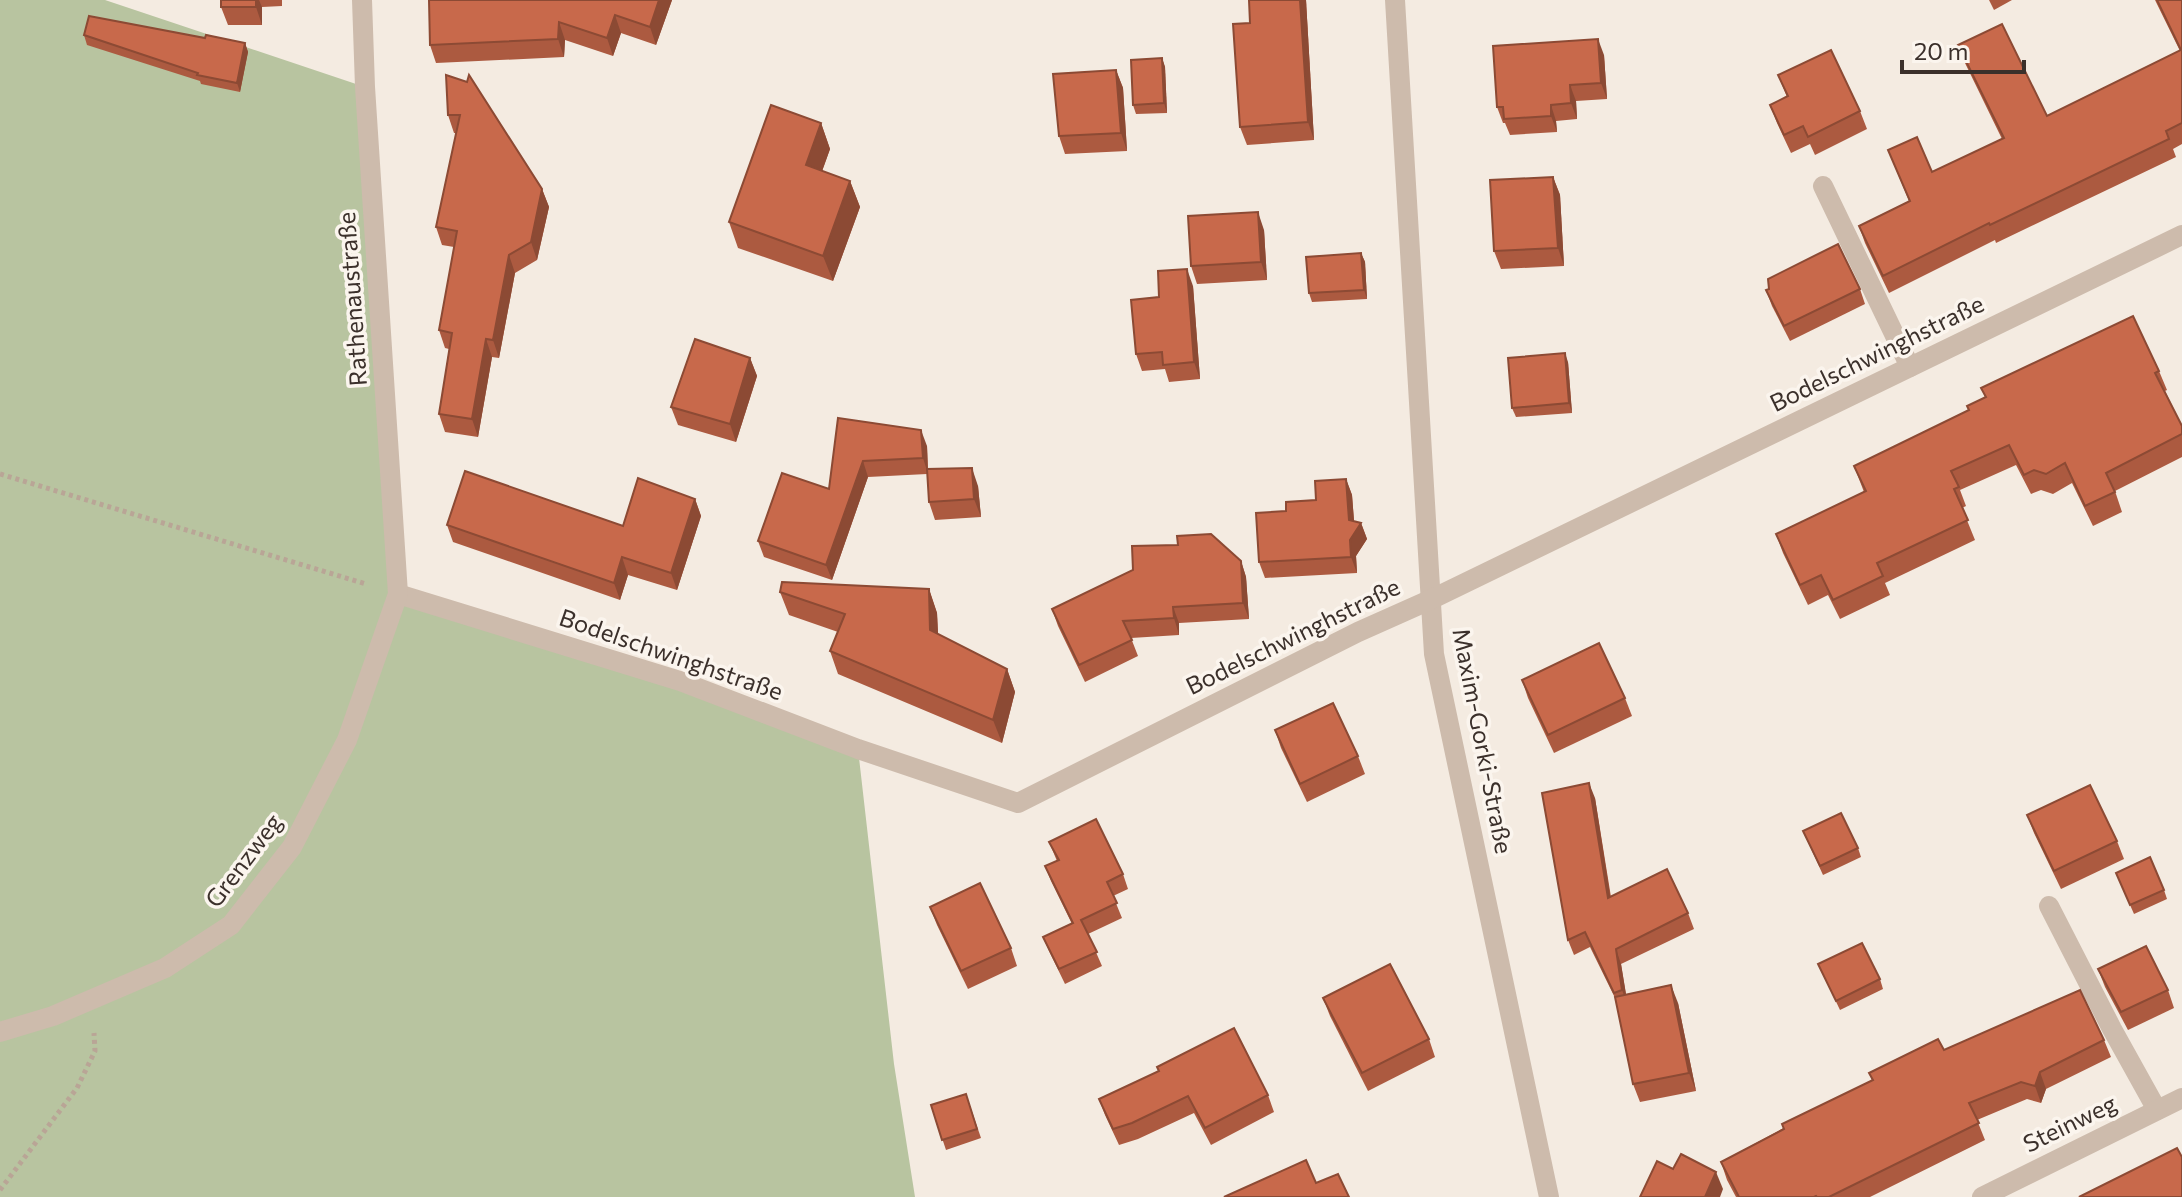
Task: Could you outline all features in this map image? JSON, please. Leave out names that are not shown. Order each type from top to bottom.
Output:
[{"type":"street","name":"Rathenaustraße","points":[[362,0],[398,594]]},
{"type":"street","name":"Maxim-Gorki-Straße","points":[[1395,0],[1434,654],[1549,1197]]},
{"type":"street","points":[[1823,186],[1910,367]]},
{"type":"street","name":"Bodelschwinghstraße","points":[[398,594],[680,681],[858,749],[1018,803],[1358,632],[2182,235]]},
{"type":"street","name":"Grenzweg","points":[[0,1032],[53,1016],[165,968],[231,925],[292,847],[347,740],[398,594]]},
{"type":"street","points":[[2049,906],[2157,1110]]},
{"type":"street","name":"Steinweg","points":[[1982,1197],[2182,1098]]},
{"type":"path","points":[[0,474],[398,594]]},
{"type":"path","points":[[0,1190],[77,1088],[95,1051],[94,1018],[89,1001]]},
{"type":"green space","points":[[0,0],[105,0],[365,87],[398,594],[858,749],[894,1064],[915,1197],[0,1197]]},
{"type":"building","points":[[221,0],[256,0],[256,7],[221,7]]},
{"type":"building","points":[[429,0],[659,0],[650,27],[615,15],[607,38],[559,22],[558,39],[430,45]]},
{"type":"building","points":[[1249,0],[1300,0],[1308,122],[1240,127],[1233,24],[1250,23]]},
{"type":"building","points":[[2157,0],[2182,0],[2182,123],[2166,131],[2169,139],[1883,276],[1859,226],[1910,201],[1888,150],[1917,137],[1932,172],[2004,138],[1958,45],[2002,24],[2047,116],[2181,50]]},
{"type":"building","points":[[89,16],[245,43],[237,83],[197,75],[84,35]]},
{"type":"building","points":[[1598,39],[1601,83],[1570,85],[1571,103],[1551,105],[1551,116],[1504,119],[1503,107],[1497,107],[1493,46]]},
{"type":"building","points":[[1831,50],[1860,111],[1808,137],[1803,126],[1784,135],[1770,105],[1788,96],[1778,75]]},
{"type":"building","points":[[1162,58],[1164,103],[1133,105],[1131,60]]},
{"type":"building","points":[[1116,70],[1121,133],[1059,136],[1053,74]]},
{"type":"building","points":[[446,75],[467,82],[469,75],[542,189],[531,242],[509,255],[493,340],[486,339],[472,419],[439,414],[452,333],[439,330],[457,231],[436,227],[460,115],[448,115]]},
{"type":"building","points":[[771,105],[821,123],[806,165],[850,181],[823,256],[729,222]]},
{"type":"building","points":[[1553,177],[1558,248],[1494,251],[1490,180]]},
{"type":"building","points":[[1258,212],[1261,262],[1191,266],[1188,216]]},
{"type":"building","points":[[1838,244],[1860,289],[1784,326],[1766,290],[1769,289],[1768,279]]},
{"type":"building","points":[[1361,253],[1364,290],[1309,293],[1306,257]]},
{"type":"building","points":[[1187,269],[1194,362],[1163,365],[1162,352],[1136,354],[1131,300],[1159,297],[1158,271]]},
{"type":"building","points":[[2133,316],[2159,371],[2155,373],[2182,426],[2182,434],[2106,473],[2115,492],[2085,506],[2065,463],[2046,474],[2034,470],[2024,475],[2009,445],[1951,471],[1959,487],[1954,489],[1968,520],[1877,563],[1883,576],[1833,600],[1821,575],[1800,585],[1776,534],[1866,491],[1854,466],[1969,410],[1967,406],[1986,397],[1981,388]]},
{"type":"building","points":[[695,339],[750,358],[730,424],[671,407]]},
{"type":"building","points":[[1565,353],[1569,403],[1512,408],[1508,358]]},
{"type":"building","points":[[838,418],[921,430],[923,458],[863,461],[826,565],[758,541],[782,473],[829,489]]},
{"type":"building","points":[[972,468],[974,499],[929,502],[927,469]]},
{"type":"building","points":[[465,471],[623,526],[638,478],[695,499],[671,573],[622,557],[614,583],[447,525]]},
{"type":"building","points":[[1346,479],[1349,520],[1361,523],[1350,540],[1351,557],[1259,562],[1256,513],[1286,511],[1286,502],[1316,500],[1315,481]]},
{"type":"building","points":[[1211,534],[1241,561],[1243,603],[1173,607],[1174,618],[1123,621],[1132,640],[1079,665],[1052,609],[1133,570],[1132,546],[1178,545],[1177,536]]},
{"type":"building","points":[[782,582],[929,589],[930,630],[1007,669],[993,720],[830,651],[845,614],[780,592]]},
{"type":"building","points":[[1599,643],[1625,698],[1548,735],[1522,680]]},
{"type":"building","points":[[1333,703],[1358,756],[1300,784],[1275,730]]},
{"type":"building","points":[[1589,783],[1608,898],[1667,869],[1688,913],[1616,949],[1622,990],[1614,993],[1585,932],[1568,940],[1542,793]]},
{"type":"building","points":[[2090,785],[2117,841],[2054,871],[2027,815]]},
{"type":"building","points":[[1841,813],[1858,848],[1820,866],[1803,831]]},
{"type":"building","points":[[1096,819],[1123,874],[1107,882],[1117,903],[1081,920],[1097,952],[1059,969],[1043,937],[1073,923],[1045,866],[1059,860],[1049,842]]},
{"type":"building","points":[[2150,857],[2164,890],[2130,905],[2116,873]]},
{"type":"building","points":[[980,883],[1011,948],[961,971],[930,907]]},
{"type":"building","points":[[1862,943],[1880,979],[1836,1001],[1818,964]]},
{"type":"building","points":[[2146,946],[2168,990],[2121,1012],[2098,969]]},
{"type":"building","points":[[1390,964],[1429,1039],[1362,1073],[1323,998]]},
{"type":"building","points":[[1671,985],[1689,1073],[1633,1084],[1615,997]]},
{"type":"building","points":[[2080,990],[2104,1040],[2040,1072],[2035,1086],[2021,1082],[1969,1103],[1979,1123],[1829,1197],[1739,1197],[1721,1162],[1784,1129],[1782,1124],[1873,1080],[1869,1073],[1938,1039],[1944,1050]]},
{"type":"building","points":[[1234,1028],[1268,1095],[1205,1128],[1188,1096],[1113,1129],[1099,1099],[1159,1071],[1157,1067]]},
{"type":"building","points":[[966,1094],[977,1129],[942,1140],[931,1105]]},
{"type":"building","points":[[2177,1148],[2182,1157],[2182,1197],[2079,1197]]},
{"type":"building","points":[[1681,1154],[1716,1172],[1705,1197],[1640,1197],[1657,1161],[1673,1169]]},
{"type":"building","points":[[1306,1160],[1316,1183],[1338,1174],[1349,1197],[1224,1197]]}]
